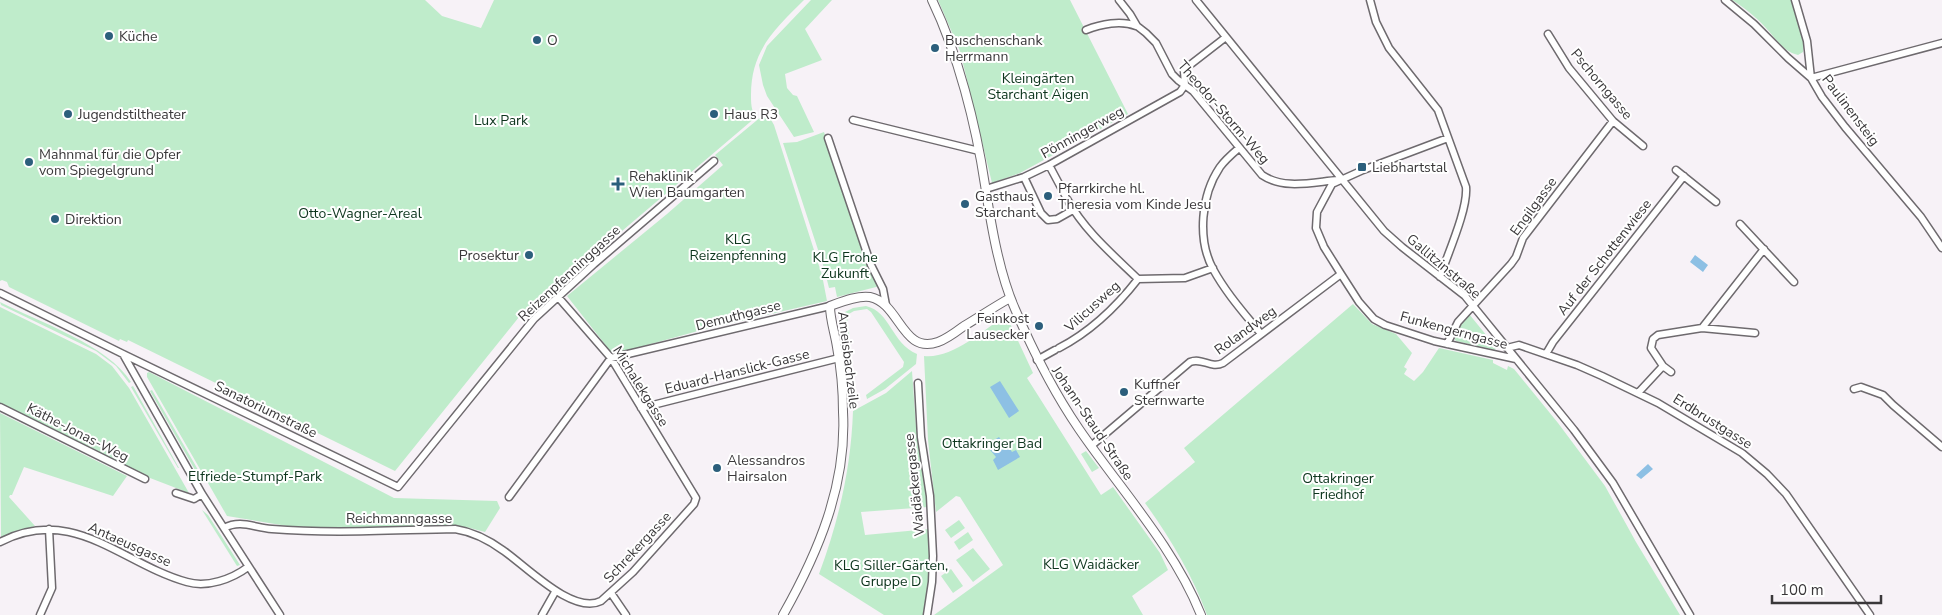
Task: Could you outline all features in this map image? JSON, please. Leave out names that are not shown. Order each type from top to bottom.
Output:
[{"type":"street","name":"Johann-Staud-Straße","points":[[932,0],[954,52],[979,151],[994,236],[1010,298],[1037,360],[1091,446],[1174,560],[1191,591],[1201,615]]},
{"type":"street","name":"Theodor-Storm-Weg","points":[[1119,0],[1137,26],[1152,38],[1172,74],[1193,91],[1262,175],[1277,183],[1286,184],[1341,180]]},
{"type":"street","name":"Gallitzinstraße","points":[[1196,0],[1384,231],[1473,305],[1604,469],[1690,615]]},
{"type":"street","points":[[1370,0],[1376,22],[1389,48],[1438,110],[1463,176],[1466,198],[1440,277]]},
{"type":"street","name":"Paulinensteig","points":[[1725,0],[1811,78],[1822,97],[1921,217],[1942,248]]},
{"type":"street","points":[[1795,0],[1806,41],[1811,78],[1942,43]]},
{"type":"street","points":[[1086,30],[1114,23],[1137,26]]},
{"type":"street","name":"Pschorngasse","points":[[1548,34],[1569,68],[1613,121],[1643,146]]},
{"type":"street","points":[[1184,85],[1184,71],[1186,68],[1226,37]]},
{"type":"street","name":"Pönningerweg","points":[[986,189],[1024,177],[1049,165],[1180,92],[1184,85]]},
{"type":"street","points":[[853,120],[979,151]]},
{"type":"street","name":"Engilgasse","points":[[1447,344],[1456,325],[1511,264],[1516,257],[1523,238],[1613,121]]},
{"type":"street","points":[[828,138],[872,265],[883,289],[886,305],[909,337],[924,344],[945,339],[1010,298]]},
{"type":"street","points":[[1341,180],[1448,138]]},
{"type":"street","points":[[1239,148],[1219,169],[1206,198],[1204,234],[1212,268],[1231,297],[1260,334]]},
{"type":"street","name":"Reizenpfenninggasse","points":[[398,487],[534,319],[594,264],[714,161]]},
{"type":"street","points":[[1049,165],[1073,210],[1092,236],[1138,279],[1185,278],[1212,268]]},
{"type":"street","points":[[1676,170],[1716,202]]},
{"type":"street","name":"Auf der Schottenwiese","points":[[1546,354],[1553,342],[1684,176]]},
{"type":"street","points":[[1024,177],[1040,213],[1048,220],[1057,219],[1073,210]]},
{"type":"street","name":"Funkengerngasse","points":[[1341,180],[1332,184],[1317,212],[1315,219],[1319,237],[1358,302],[1374,319],[1447,344],[1516,359]]},
{"type":"street","points":[[1740,224],[1794,282]]},
{"type":"street","points":[[1702,328],[1764,249]]},
{"type":"street","name":"Rolandweg","points":[[1091,446],[1190,362],[1196,360],[1213,365],[1221,364],[1341,274]]},
{"type":"street","name":"Vilicusweg","points":[[1037,360],[1094,325],[1138,279]]},
{"type":"street","name":"Sanatoriumstraße","points":[[0,293],[398,487]]},
{"type":"street","name":"Demuthgasse","points":[[611,358],[865,296],[878,299],[886,305]]},
{"type":"street","name":"Michalekgasse","points":[[558,297],[611,358],[694,494]]},
{"type":"street","name":"Ameisbachzeile","points":[[783,615],[808,570],[821,538],[831,508],[842,451],[844,414],[830,306]]},
{"type":"street","points":[[1671,372],[1664,366],[1651,348],[1653,339],[1663,334],[1702,328],[1755,333]]},
{"type":"street","name":"Erdbrustgasse","points":[[1507,348],[1519,345],[1578,365],[1658,403],[1742,452],[1767,474],[1794,505],[1870,615]]},
{"type":"street","points":[[123,354],[202,494],[280,615]]},
{"type":"street","points":[[510,497],[611,358]]},
{"type":"street","name":"Eduard-Hanslick-Gasse","points":[[641,408],[838,358]]},
{"type":"street","points":[[1638,393],[1664,366]]},
{"type":"street","name":"Waidäckergasse","points":[[918,383],[921,437],[930,496],[933,556],[932,582],[927,615]]},
{"type":"street","points":[[1854,389],[1861,387],[1883,395],[1892,406],[1942,447]]},
{"type":"street","name":"Käthe-Jonas-Weg","points":[[0,407],[145,479]]},
{"type":"street","points":[[176,493],[194,499],[202,494]]},
{"type":"street","name":"Schrekergasse","points":[[556,592],[574,603],[586,606],[596,604],[611,593],[694,504],[696,498],[694,494]]},
{"type":"street","name":"Reichmanngasse","points":[[224,528],[238,522],[264,528],[304,531],[446,529],[466,531],[479,535],[504,550],[556,592]]},
{"type":"street","points":[[40,615],[52,588],[49,529]]},
{"type":"street","name":"Antaeusgasse","points":[[0,542],[16,535],[49,529],[73,533],[96,540],[188,583],[206,584],[227,579],[248,567]]},
{"type":"street","points":[[542,615],[556,592]]},
{"type":"street","points":[[611,593],[626,615]]},
{"type":"green space","name":"Otto-Wagner-Areal","points":[[0,0],[425,0],[442,16],[481,28],[494,0],[804,0],[774,31],[755,65],[752,79],[751,103],[756,117],[555,288],[523,320],[519,317],[395,471],[128,340],[127,342],[120,339],[119,341],[9,287],[7,282],[0,281]]},
{"type":"green space","points":[[811,0],[832,0],[805,29],[822,60],[785,74],[787,88],[793,95],[797,96],[814,132],[794,137],[767,96],[759,65],[767,46]]},
{"type":"green space","name":"Kleingärten Starchant Aigen","points":[[938,0],[1070,0],[1128,114],[1020,173],[992,183],[960,51]]},
{"type":"green space","points":[[1732,0],[1793,0],[1804,40],[1803,52],[1798,55],[1784,48],[1754,16]]},
{"type":"green space","name":"KLG Reizenpfenning","points":[[762,116],[770,118],[774,125],[822,275],[827,301],[698,331],[618,353],[611,352],[567,296],[667,214],[723,165],[715,155]]},
{"type":"green space","name":"KLG Frohe Zukunft","points":[[824,132],[848,206],[880,286],[837,297],[835,287],[829,288],[783,143],[797,142]]},
{"type":"green space","points":[[0,302],[53,326],[90,346],[120,369],[131,382],[129,383],[116,366],[96,351],[1,305]]},
{"type":"green space","name":"Ottakringer Friedhof","points":[[1353,304],[1372,324],[1396,334],[1412,353],[1404,367],[1407,369],[1404,374],[1414,381],[1423,372],[1439,348],[1493,360],[1493,363],[1507,370],[1508,366],[1514,369],[1558,423],[1605,486],[1680,615],[1207,615],[1180,557],[1145,503],[1195,462],[1184,448]]},
{"type":"green space","points":[[866,306],[881,314],[902,343],[917,354],[916,364],[885,389],[867,399],[866,395],[903,367],[904,362],[871,312],[867,309],[854,311],[847,315],[850,344],[848,344],[843,313],[853,308]]},
{"type":"green space","name":"Elfriede-Stumpf-Park","points":[[0,307],[96,354],[112,366],[129,388],[189,493],[150,478],[0,404]]},
{"type":"green space","points":[[1469,314],[1496,347],[1495,350],[1456,341],[1454,338],[1455,331]]},
{"type":"green space","name":"Ottakringer Bad","points":[[1005,316],[1033,373],[1027,378],[1101,495],[1113,487],[1160,553],[1168,570],[1132,596],[1143,615],[934,615],[1003,565],[960,497],[956,496],[936,512],[928,440],[924,356],[935,356],[956,349]]},
{"type":"green space","name":"KLG Siller-Gärten, Gruppe D","points":[[912,371],[916,427],[928,507],[861,512],[865,535],[929,529],[930,575],[923,615],[884,615],[819,574],[843,494],[850,453],[853,411],[886,393]]},
{"type":"green space","name":"Elfriede-Stumpf-Park","points":[[149,372],[394,498],[497,501],[500,508],[485,532],[466,527],[299,528],[227,516],[147,377]]},
{"type":"green space","points":[[133,386],[179,468],[131,387]]},
{"type":"green space","points":[[152,390],[201,475],[199,477],[150,391]]},
{"type":"green space","points":[[0,413],[127,476],[113,496],[24,467],[12,495],[9,497],[35,526],[1,537]]},
{"type":"green space","points":[[1086,451],[1099,468],[1092,472],[1081,454]]},
{"type":"green space","points":[[202,510],[208,515],[240,565],[237,566]]},
{"type":"green space","points":[[959,520],[965,528],[951,538],[945,530]]},
{"type":"green space","points":[[968,532],[973,540],[959,550],[954,542]]},
{"type":"green space","points":[[973,548],[990,569],[973,582],[956,560]]},
{"type":"green space","points":[[951,569],[963,586],[953,593],[941,576]]},
{"type":"water","points":[[1695,255],[1708,265],[1703,272],[1690,262]]},
{"type":"water","points":[[1000,381],[1019,411],[1009,418],[990,387]]},
{"type":"water","points":[[999,437],[1004,444],[1000,446],[1002,450],[1008,446],[1012,452],[1016,450],[1020,457],[998,470],[993,460],[996,457],[986,445]]},
{"type":"water","points":[[1648,464],[1653,469],[1641,479],[1636,475]]},
{"type":"place","name":"Küche","points":[[109,36]]},
{"type":"place","name":"O","points":[[537,40]]},
{"type":"place","name":"Buschenschank Herrmann","points":[[935,48]]},
{"type":"place","name":"Jugendstiltheater","points":[[68,114]]},
{"type":"place","name":"Haus R3","points":[[714,114]]},
{"type":"place","name":"Mahnmal für die Opfer vom Spiegelgrund","points":[[29,162]]},
{"type":"place","name":"Liebhartstal","points":[[1362,167]]},
{"type":"place","name":"Rehaklinik Wien Baumgarten","points":[[618,184]]},
{"type":"place","name":"Pfarrkirche hl. Theresia vom Kinde Jesu","points":[[1048,196]]},
{"type":"place","name":"Gasthaus Starchant","points":[[965,204]]},
{"type":"place","name":"Direktion","points":[[55,219]]},
{"type":"place","name":"Prosektur","points":[[529,255]]},
{"type":"place","name":"Feinkost Lausecker","points":[[1039,326]]},
{"type":"place","name":"Kuffner Sternwarte","points":[[1124,392]]},
{"type":"place","name":"Alessandros Hairsalon","points":[[717,468]]},
{"type":"park label","name":"Lux Park","points":[[501,120]]},
{"type":"park label","name":"KLG Waidäcker","points":[[1091,564]]}]
